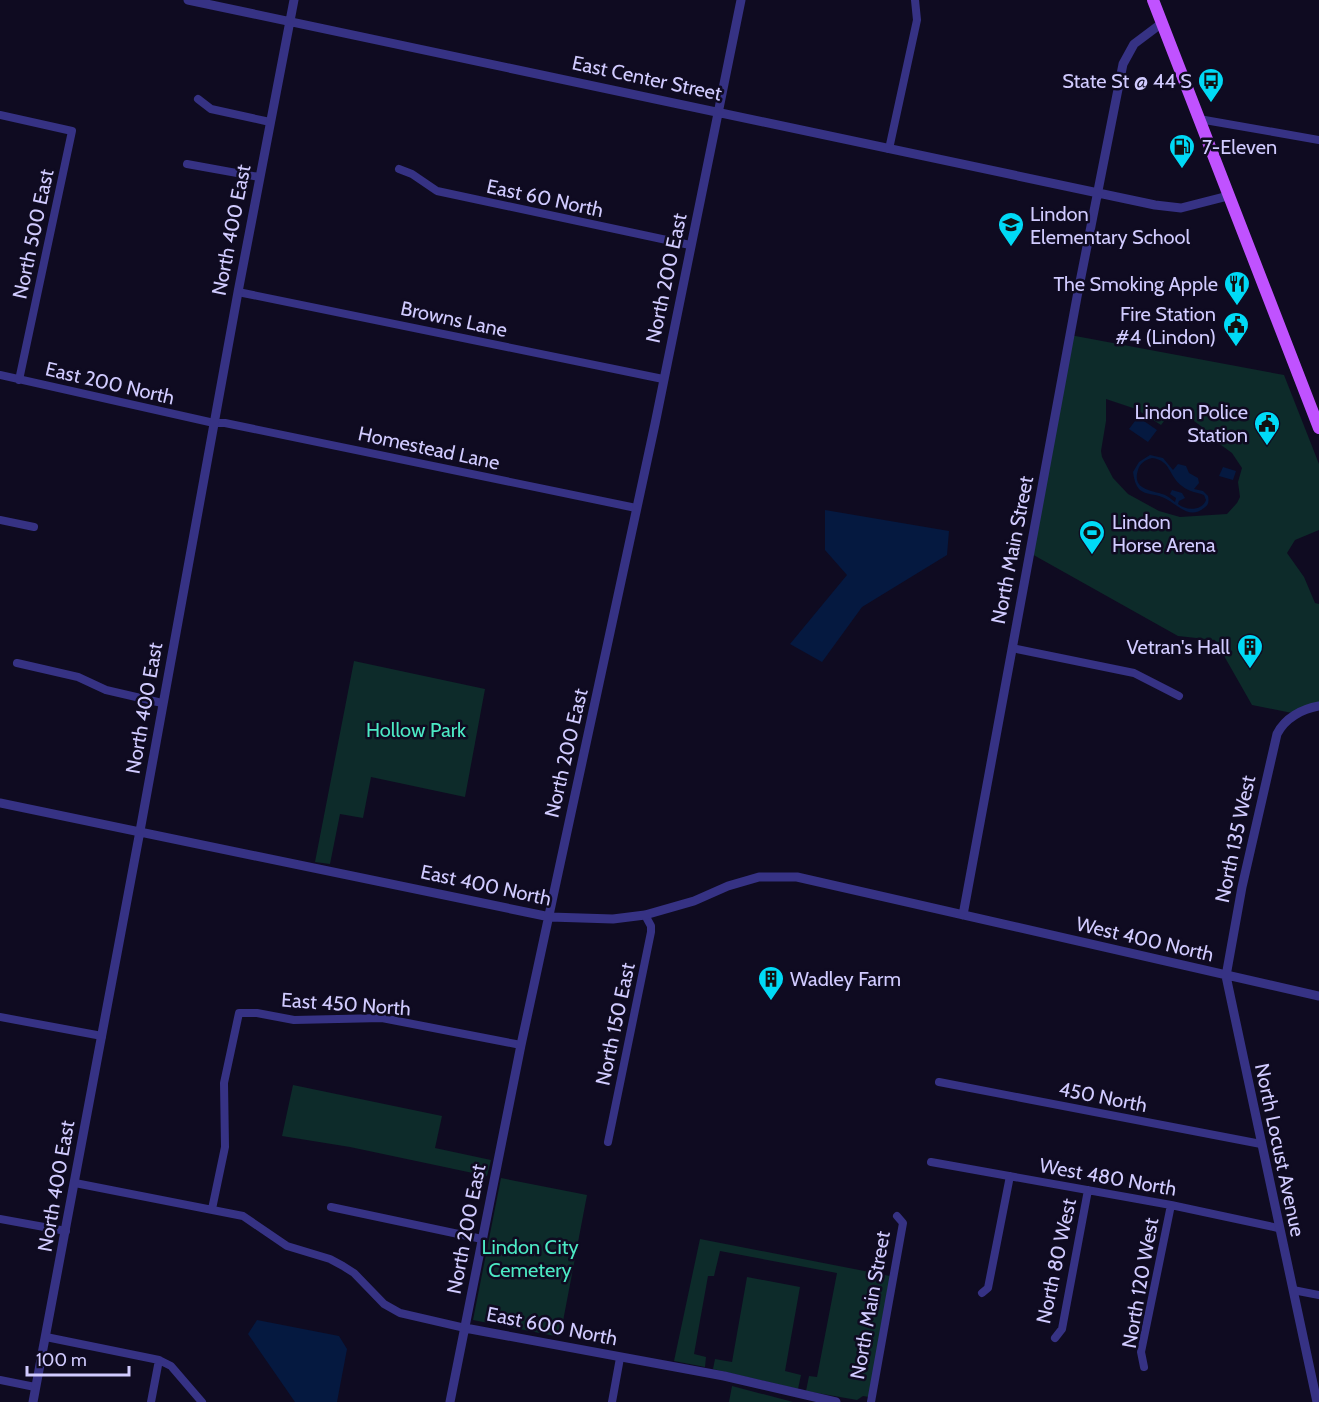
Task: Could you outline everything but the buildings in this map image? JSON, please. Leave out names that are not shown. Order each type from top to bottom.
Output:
[{"type":"main road","points":[[1153,0],[1257,271],[1315,408],[1319,428]]},
{"type":"street","name":"East Center Street","points":[[188,0],[1155,205],[1181,207],[1228,196]]},
{"type":"street","name":"North 400 East","points":[[33,1402],[294,0]]},
{"type":"street","name":"North 200 East","points":[[450,1402],[521,1045],[550,918],[741,0]]},
{"type":"street","points":[[889,149],[917,20],[915,0]]},
{"type":"street","name":"North Main Street","points":[[963,915],[1077,297],[1123,64],[1134,44],[1162,23]]},
{"type":"street","points":[[198,99],[211,108],[270,122]]},
{"type":"street","name":"North 500 East","points":[[0,115],[72,131],[19,380]]},
{"type":"street","points":[[1199,119],[1319,140]]},
{"type":"street","points":[[187,164],[260,177]]},
{"type":"street","name":"East 60 North","points":[[399,169],[412,174],[437,192],[690,245]]},
{"type":"street","name":"Browns Lane","points":[[238,292],[663,379]]},
{"type":"street","name":"East 200 North","points":[[0,375],[214,423]]},
{"type":"street","name":"Homestead Lane","points":[[214,423],[248,428],[636,508]]},
{"type":"street","points":[[0,520],[34,527]]},
{"type":"street","points":[[1012,648],[1134,673],[1179,696]]},
{"type":"street","points":[[17,663],[78,677],[106,690],[162,703]]},
{"type":"street","name":"North 135 West","points":[[1226,976],[1242,887],[1274,745],[1280,729],[1293,717],[1319,706]]},
{"type":"street","name":"East 400 North","points":[[0,803],[550,918],[613,919],[645,915],[694,901],[728,886],[759,877],[797,876],[963,915]]},
{"type":"street","name":"North 150 East","points":[[608,1142],[651,932],[651,926],[645,915]]},
{"type":"street","name":"West 400 North","points":[[963,915],[1319,996]]},
{"type":"street","name":"North Locust Avenue","points":[[1226,976],[1317,1402]]},
{"type":"street","name":"East 450 North","points":[[212,1209],[225,1147],[224,1083],[239,1013],[257,1013],[294,1020],[382,1018],[521,1045]]},
{"type":"street","points":[[0,1017],[102,1036]]},
{"type":"street","name":"450 North","points":[[939,1082],[1261,1144]]},
{"type":"street","name":"West 480 North","points":[[931,1162],[1171,1205],[1278,1228]]},
{"type":"street","points":[[982,1293],[988,1288],[1010,1176]]},
{"type":"street","name":"East 600 North","points":[[75,1183],[243,1216],[287,1246],[343,1266],[354,1273],[384,1304],[399,1313],[465,1328],[724,1376],[836,1402]]},
{"type":"street","name":"North 80 West","points":[[1055,1338],[1062,1329],[1088,1190]]},
{"type":"street","name":"North 120 West","points":[[1144,1367],[1141,1352],[1171,1205]]},
{"type":"street","points":[[331,1207],[482,1239]]},
{"type":"street","name":"North Main Street","points":[[871,1402],[903,1223],[897,1216]]},
{"type":"street","points":[[0,1219],[66,1231]]},
{"type":"street","points":[[1293,1290],[1319,1295]]},
{"type":"street","points":[[46,1337],[159,1360],[171,1366],[202,1402]]},
{"type":"street","points":[[612,1402],[620,1358]]},
{"type":"street","points":[[151,1402],[159,1360]]},
{"type":"street","points":[[0,1380],[35,1387]]},
{"type":"green space","points":[[1070,335],[1284,375],[1319,464],[1319,530],[1295,540],[1287,553],[1304,577],[1315,603],[1319,604],[1319,702],[1292,713],[1252,705],[1215,640],[1178,636],[1030,553]],"holes":[[[1106,399],[1136,409],[1161,425],[1172,411],[1179,416],[1183,413],[1205,429],[1203,432],[1232,453],[1242,468],[1238,482],[1240,497],[1227,514],[1180,517],[1159,511],[1128,494],[1113,478],[1101,451],[1106,421]]]},
{"type":"green space","name":"Hollow Park","points":[[354,661],[485,689],[465,797],[371,777],[363,818],[340,814],[330,864],[315,862]]},
{"type":"green space","points":[[293,1085],[442,1116],[435,1148],[491,1160],[487,1176],[350,1147],[282,1136]]},
{"type":"green space","name":"Lindon City Cemetery","points":[[501,1178],[587,1195],[560,1337],[473,1320]]},
{"type":"green space","points":[[700,1239],[890,1276],[869,1397],[863,1396],[857,1400],[806,1391],[809,1376],[817,1377],[837,1273],[720,1251],[714,1276],[708,1276],[694,1354],[706,1357],[705,1367],[674,1361]]},
{"type":"green space","points":[[747,1277],[800,1287],[785,1371],[801,1375],[798,1389],[713,1369],[715,1359],[732,1362]]},
{"type":"green space","points":[[732,1386],[793,1402],[729,1402]]},
{"type":"water","points":[[1138,417],[1157,430],[1148,442],[1129,429]]},
{"type":"water","points":[[1150,455],[1163,458],[1173,470],[1178,464],[1186,466],[1189,473],[1198,478],[1199,483],[1194,489],[1203,491],[1208,496],[1207,506],[1198,511],[1187,512],[1167,499],[1142,492],[1136,484],[1133,472],[1139,462]],"holes":[[[1149,459],[1158,459],[1166,465],[1182,486],[1204,495],[1206,500],[1204,504],[1194,509],[1185,508],[1178,504],[1185,498],[1182,493],[1172,490],[1170,494],[1176,498],[1175,502],[1166,495],[1143,488],[1137,481],[1140,465]]]},
{"type":"water","points":[[1223,467],[1236,471],[1233,480],[1219,476]]},
{"type":"water","points":[[825,510],[949,531],[947,555],[862,607],[822,662],[790,644],[847,575],[825,550]]},
{"type":"water","points":[[257,1320],[339,1336],[347,1349],[337,1402],[295,1402],[248,1334]]},
{"type":"place","name":"State St @ 44 S","points":[[1211,104]]},
{"type":"place","name":"7-Eleven","points":[[1182,170]]},
{"type":"place","name":"Lindon Elementary School","points":[[1011,248]]},
{"type":"place","name":"The Smoking Apple","points":[[1237,307]]},
{"type":"place","name":"Fire Station #4 (Lindon)","points":[[1236,348]]},
{"type":"place","name":"Lindon Police Station","points":[[1267,447]]},
{"type":"place","name":"Lindon Horse Arena","points":[[1092,556]]},
{"type":"place","name":"Vetran's Hall","points":[[1250,670]]},
{"type":"place","name":"Wadley Farm","points":[[771,1002]]}]
